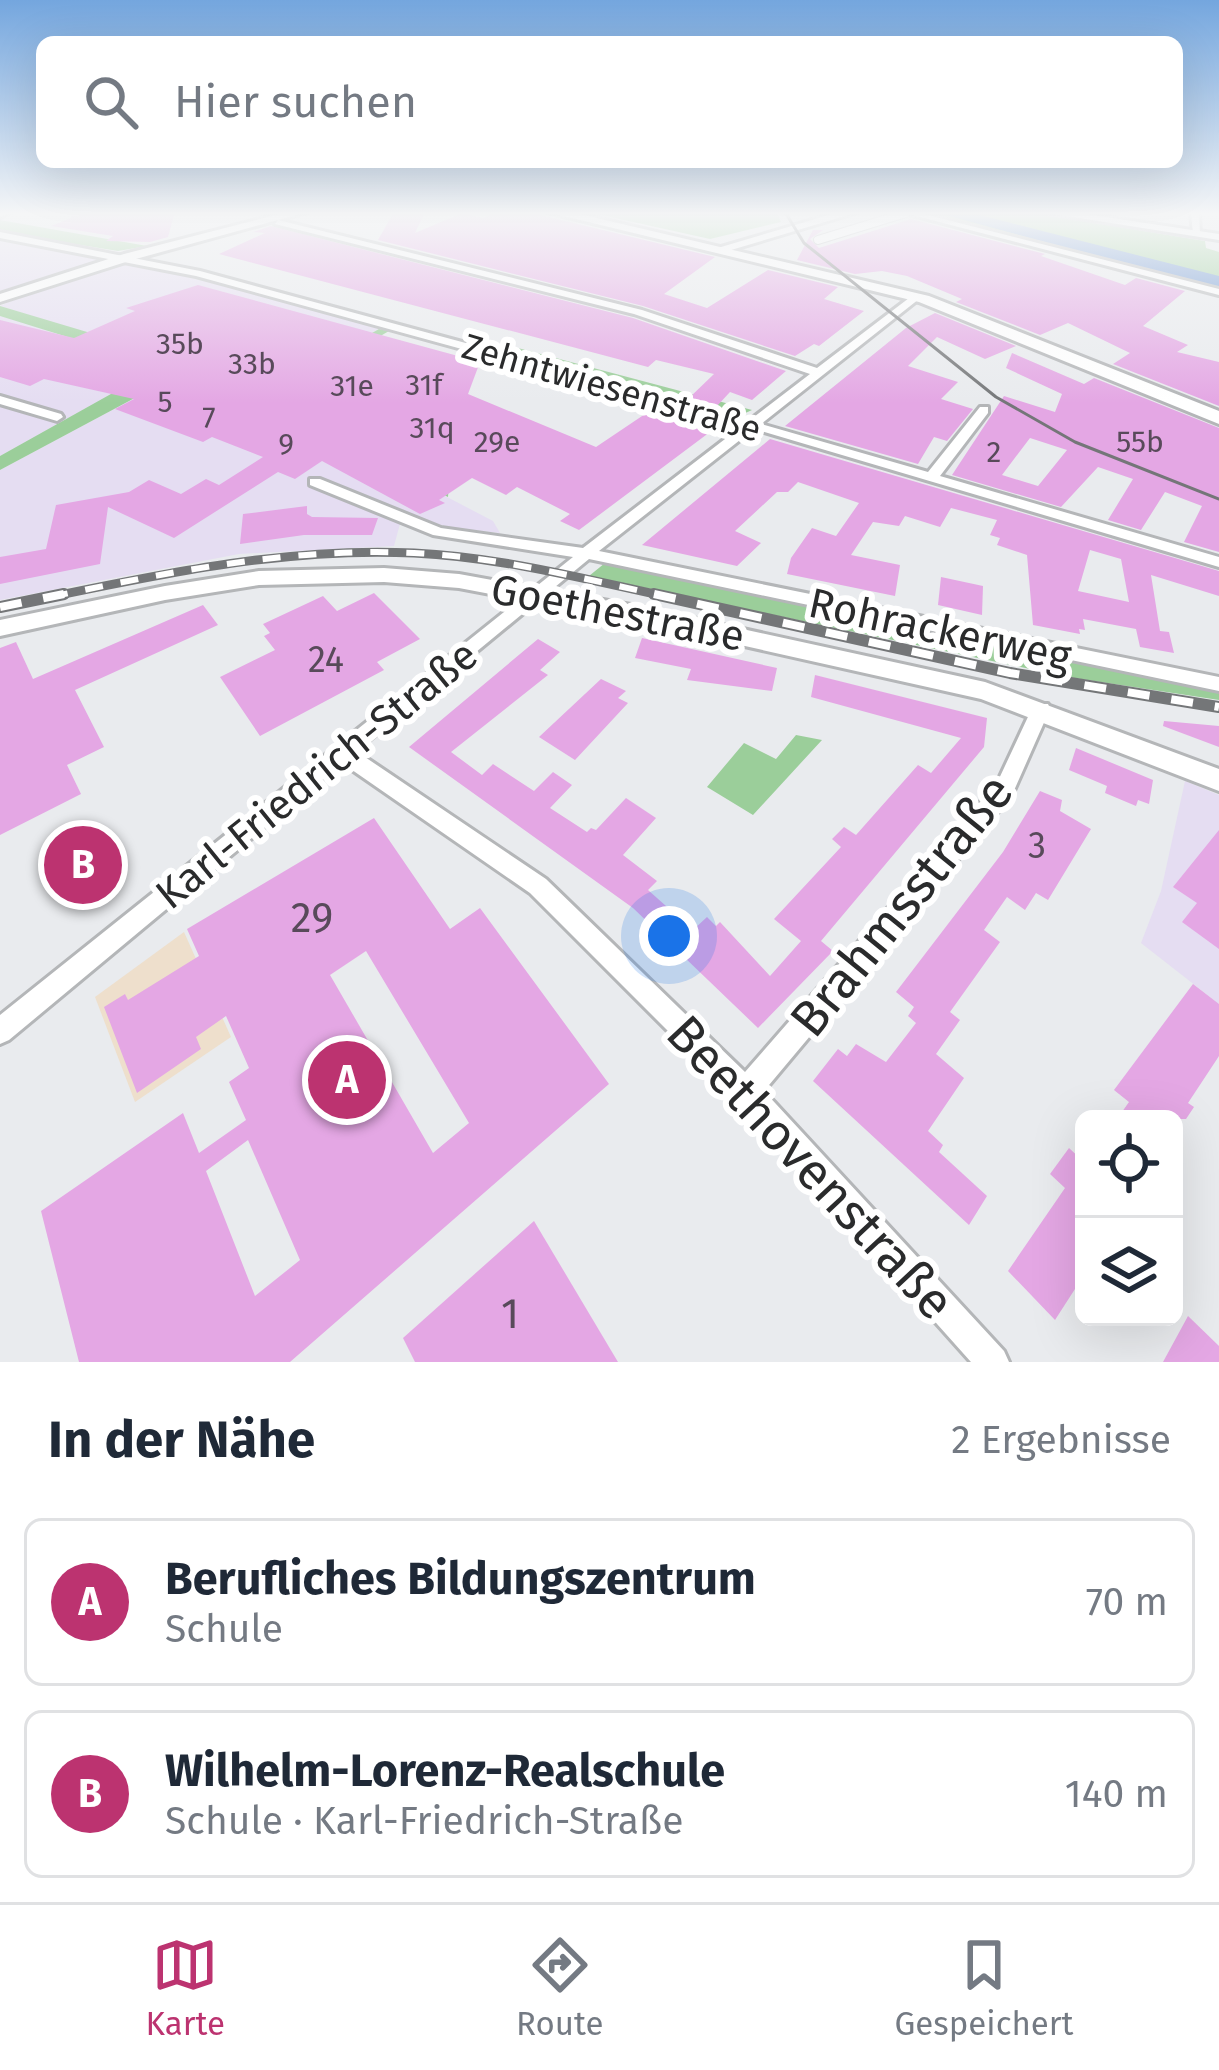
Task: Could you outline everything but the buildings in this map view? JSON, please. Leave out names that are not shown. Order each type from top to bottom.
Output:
[{"type":"main road","points":[[825,276],[916,297],[1219,418]]},
{"type":"street","points":[[0,298],[70,276]]},
{"type":"street","name":"Zehntwiesenstraße","points":[[197,276],[752,425],[1219,562]]},
{"type":"street","points":[[492,276],[638,312],[820,373]]},
{"type":"street","points":[[1154,276],[1219,292]]},
{"type":"street","name":"Karl-Friedrich-Straße","points":[[0,1031],[536,593],[916,297]]},
{"type":"street","points":[[0,400],[57,417]]},
{"type":"street","points":[[932,478],[945,455],[984,410]]},
{"type":"street","name":"Rohrackerweg","points":[[316,482],[438,532],[589,554],[1219,685]]},
{"type":"street","name":"Goethestraße","points":[[0,628],[259,578],[384,575],[536,593],[925,676],[1041,709],[1219,780]]},
{"type":"street","name":"Brahmsstraße","points":[[746,1091],[1006,788],[1041,709]]},
{"type":"street","name":"Beethovenstraße","points":[[343,753],[538,886],[746,1091],[993,1362]]},
{"type":"shaded area","points":[[0,276],[50,276],[0,291]]},
{"type":"shaded area","points":[[84,276],[181,276],[379,329],[268,392],[0,306]]},
{"type":"shaded area","points":[[0,316],[98,343],[162,366],[0,456]]},
{"type":"shaded area","points":[[174,377],[355,449],[493,521],[500,533],[451,528],[412,516],[401,520],[394,546],[239,554],[0,600],[0,470]]},
{"type":"shaded area","points":[[1185,781],[1219,795],[1219,1004],[1141,943],[1161,891]]},
{"type":"shaded area","points":[[184,932],[231,1037],[135,1102],[95,997]]},
{"type":"green space","points":[[1167,276],[1219,276],[1219,289]]},
{"type":"green space","points":[[0,306],[268,392],[379,329],[389,331],[277,396],[449,483],[448,497],[355,449],[174,377],[0,470],[0,456],[161,366],[0,316]]},
{"type":"green space","points":[[518,348],[752,410],[741,415],[512,352]]},
{"type":"green space","points":[[605,563],[1219,689],[1219,700],[1068,677],[589,576]]},
{"type":"green space","points":[[796,735],[822,740],[753,815],[707,787],[744,743],[776,759]]},
{"type":"waterway","points":[[1190,276],[1219,283]]},
{"type":"tram line","points":[[845,276],[996,397],[1075,442],[1219,499]]},
{"type":"railway","points":[[50,597],[231,563],[368,552],[478,559],[654,594]]},
{"type":"railway","points":[[0,607],[64,594]]},
{"type":"railway","points":[[654,594],[668,597]]},
{"type":"railway","points":[[654,594],[1010,673],[1219,707]]},
{"type":"place","name":"Wilhelm-Lorenz-Realschule","points":[[83,865]]},
{"type":"place","name":"Berufliches Bildungszentrum","points":[[347,1080]]}]
